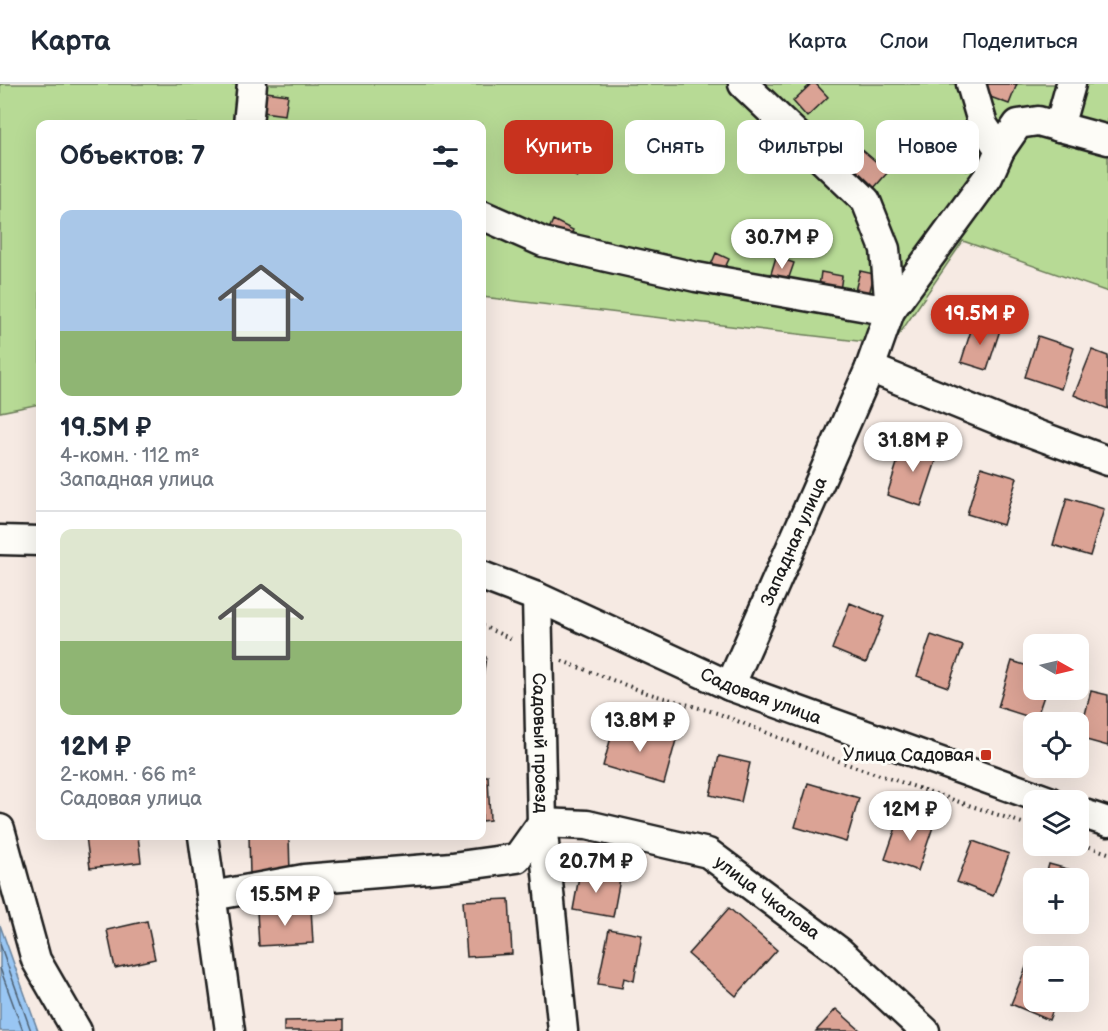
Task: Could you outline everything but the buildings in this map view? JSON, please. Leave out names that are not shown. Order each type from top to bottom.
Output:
[{"type":"street","points":[[248,120],[252,84]]},
{"type":"street","points":[[743,84],[866,201],[885,249],[890,311]]},
{"type":"street","points":[[971,84],[983,125],[1000,150]]},
{"type":"street","points":[[1059,127],[1071,84]]},
{"type":"street","points":[[890,311],[987,177],[1000,150],[1018,124],[1038,121],[1108,140]]},
{"type":"street","points":[[486,217],[543,242],[607,257],[696,277],[890,311]]},
{"type":"street","name":"Западная улица","points":[[730,686],[870,368],[890,311]]},
{"type":"street","points":[[870,368],[1003,422],[1108,461]]},
{"type":"street","points":[[0,540],[36,541]]},
{"type":"street","name":"Садовая улица","points":[[486,578],[537,597],[730,686],[1023,792]]},
{"type":"street","name":"Садовый проезд","points":[[537,597],[542,823],[563,1031]]},
{"type":"street","points":[[1089,816],[1108,822]]},
{"type":"street","points":[[212,896],[304,879],[452,867],[517,858],[542,823]]},
{"type":"street","name":"улица Чкалова","points":[[542,823],[587,825],[708,854],[840,952],[925,1031]]},
{"type":"street","points":[[0,829],[36,960],[76,1031]]},
{"type":"street","points":[[205,840],[230,1031]]},
{"type":"path","points":[[486,628],[538,652],[647,693],[717,713],[842,762],[1023,823]]},
{"type":"path","points":[[1089,846],[1108,852]]},
{"type":"green space","points":[[0,84],[1108,84],[1108,292],[963,241],[892,345],[486,297],[486,120],[36,120],[36,405],[0,412]]},
{"type":"water","points":[[0,925],[38,1031],[0,1031]]},
{"type":"place","name":"Улица Садовая","points":[[986,755]]}]
